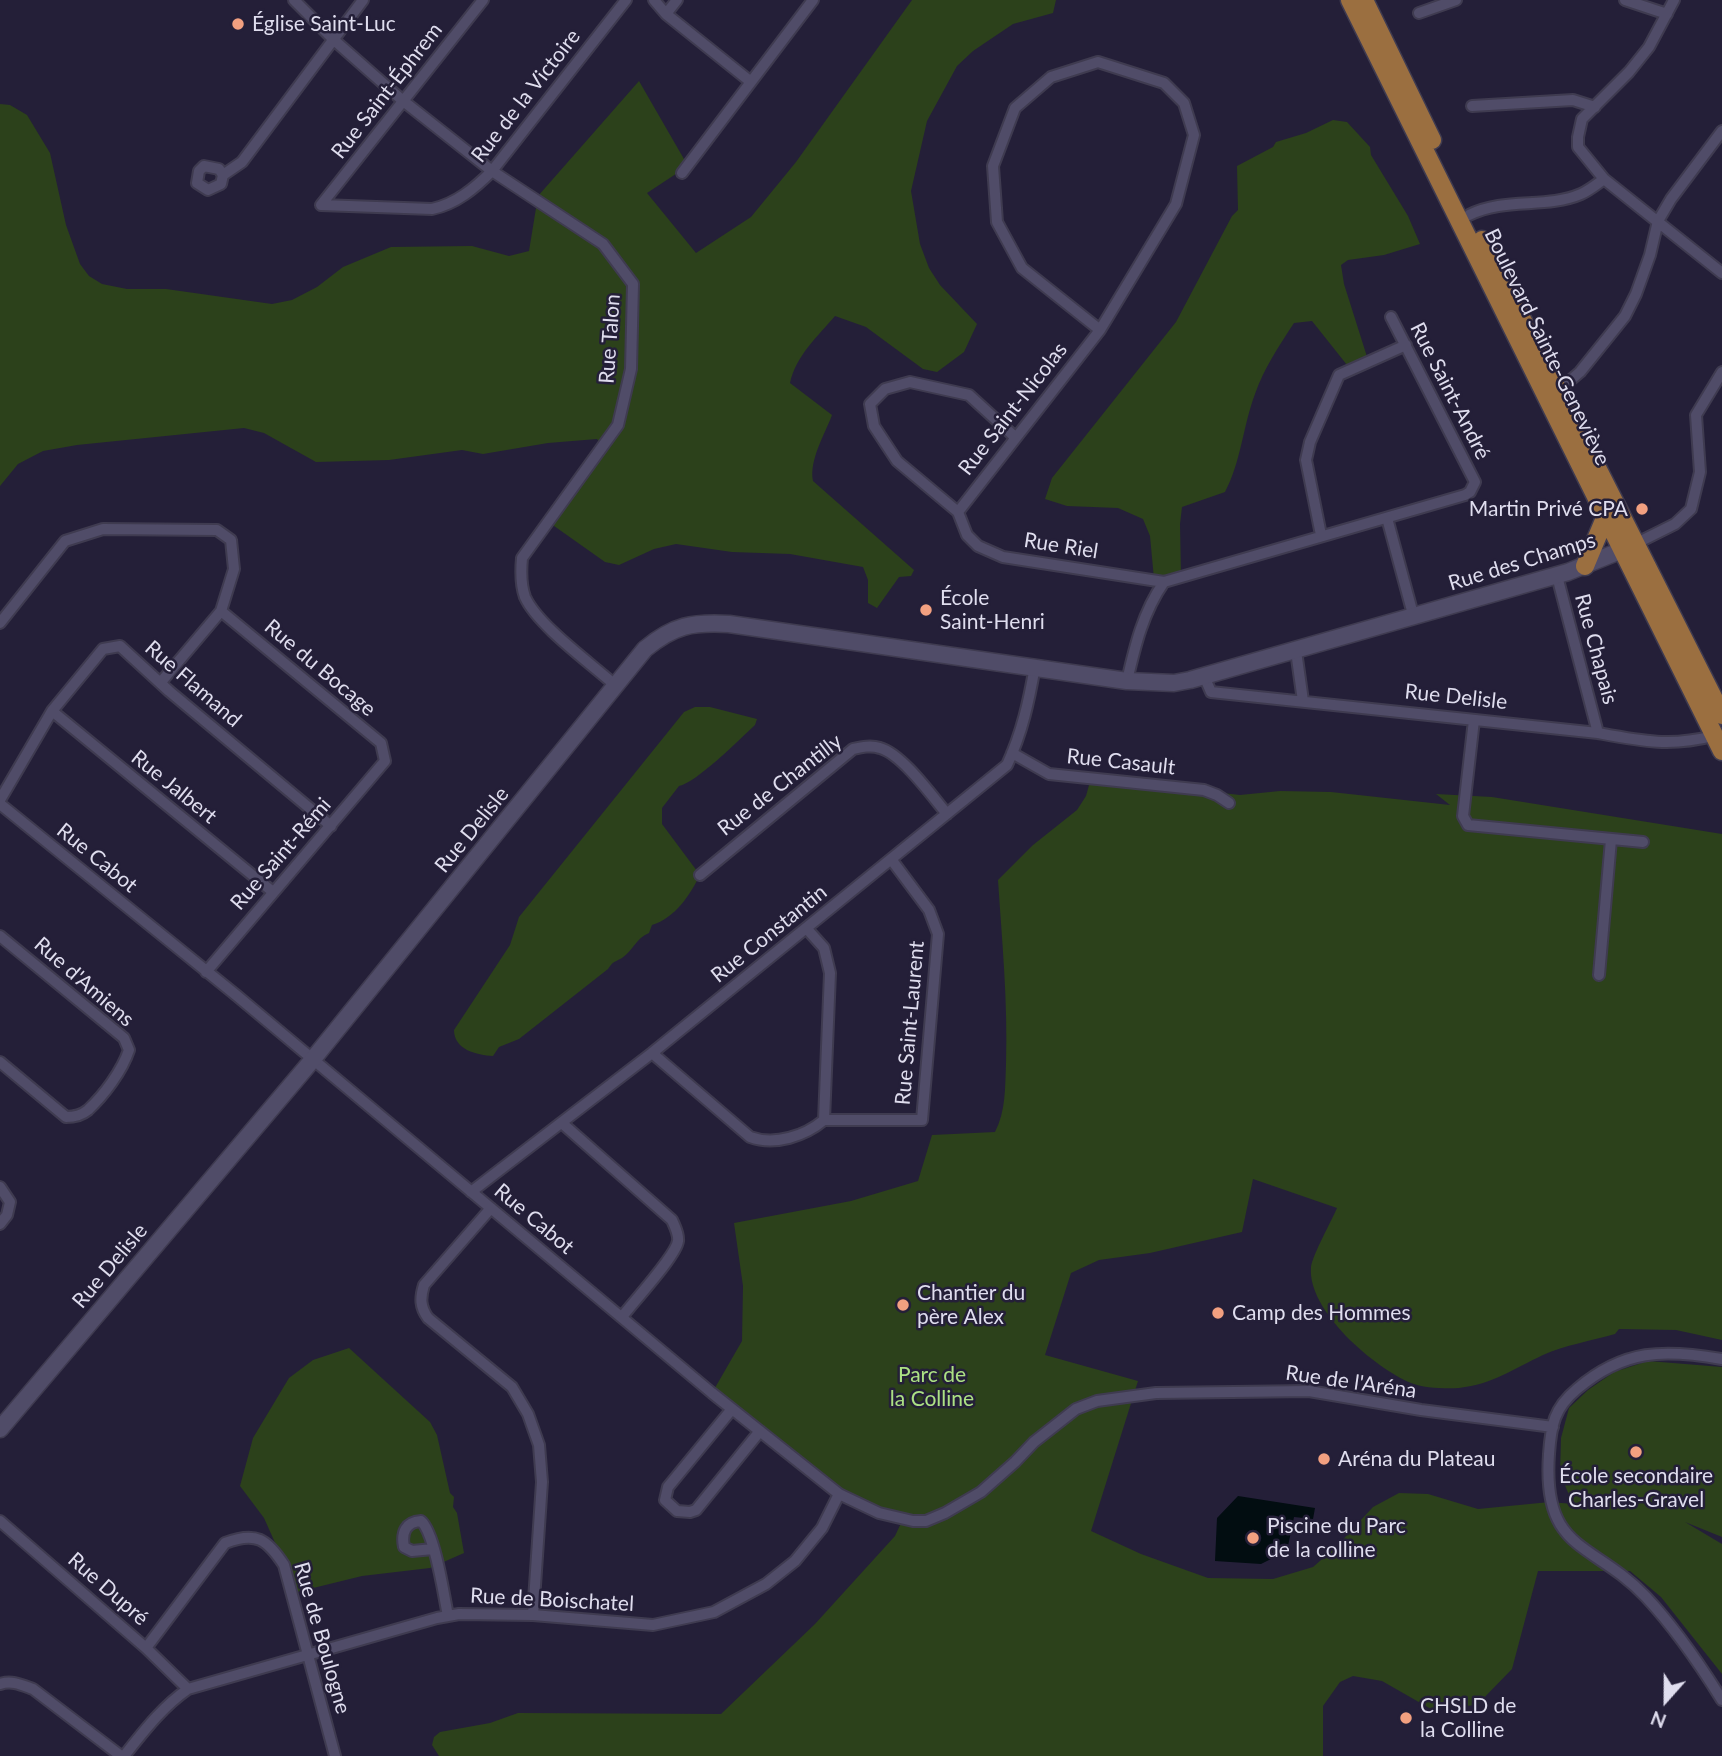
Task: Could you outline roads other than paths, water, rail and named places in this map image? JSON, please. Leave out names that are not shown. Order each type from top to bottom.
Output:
[{"type":"main road","name":"Boulevard Sainte-Geneviève","points":[[1350,0],[1605,518],[1629,547],[1722,715]]},
{"type":"main road","name":"Boulevard Sainte-Geneviève","points":[[1364,0],[1469,215],[1559,390],[1718,744]]},
{"type":"main road","points":[[1585,566],[1605,518]]},
{"type":"street","name":"Rue Talon","points":[[294,0],[334,40],[402,100],[492,171],[603,244],[633,284],[631,369],[618,425],[522,558],[521,568],[525,596],[544,622],[616,686]]},
{"type":"street","points":[[223,175],[242,162],[363,0]]},
{"type":"street","name":"Rue Saint-Éphrem","points":[[321,205],[483,0]]},
{"type":"street","name":"Rue de la Victoire","points":[[321,205],[432,209],[444,206],[469,192],[492,171],[626,0]]},
{"type":"street","points":[[654,0],[666,14],[751,82]]},
{"type":"street","points":[[666,14],[677,0]]},
{"type":"street","points":[[681,173],[813,0]]},
{"type":"street","points":[[1419,13],[1456,0]]},
{"type":"street","points":[[1625,0],[1667,14]]},
{"type":"street","points":[[1674,0],[1648,47],[1629,72],[1582,119],[1578,147],[1604,179],[1722,273]]},
{"type":"street","name":"Rue Saint-Nicolas","points":[[958,512],[1100,330],[1176,204],[1194,135],[1184,103],[1164,83],[1098,62],[1051,77],[1015,108],[993,166],[997,222],[1022,268],[1100,330]]},
{"type":"street","points":[[1472,106],[1573,100],[1595,107]]},
{"type":"street","points":[[1559,390],[1580,372],[1625,316],[1650,255],[1658,221],[1671,199],[1722,131]]},
{"type":"street","points":[[1469,215],[1492,206],[1574,196],[1584,193],[1604,179]]},
{"type":"street","name":"Rue Saint-André","points":[[1391,317],[1475,482]]},
{"type":"street","points":[[1321,535],[1306,460],[1307,449],[1339,375],[1406,345]]},
{"type":"street","name":"Rue des Champs","points":[[1146,683],[1174,683],[1204,676],[1557,576],[1629,547],[1675,524],[1691,509],[1700,472],[1696,415],[1722,372]]},
{"type":"street","name":"Rue Riel","points":[[1015,437],[968,395],[910,382],[885,389],[870,404],[874,426],[897,461],[958,512],[959,520],[974,543],[1003,557],[1164,582],[1465,495],[1470,492],[1475,482]]},
{"type":"street","points":[[1387,518],[1413,618]]},
{"type":"street","points":[[0,623],[65,541],[103,529],[217,530],[231,540],[234,569],[221,611],[161,682]]},
{"type":"street","name":"Rue Chapais","points":[[1557,576],[1598,733]]},
{"type":"street","points":[[1128,681],[1141,627],[1154,596],[1164,582]]},
{"type":"street","name":"Rue du Bocage","points":[[221,611],[381,743],[385,761]]},
{"type":"street","name":"Rue Delisle","points":[[0,1429],[312,1060],[645,649],[669,631],[691,623],[729,624],[1146,683]]},
{"type":"street","name":"Rue Flamand","points":[[0,802],[52,711],[103,649],[120,646],[331,826]]},
{"type":"street","points":[[1296,651],[1303,701]]},
{"type":"street","name":"Rue Constantin","points":[[471,1192],[652,1054],[1007,765],[1025,718],[1035,666]]},
{"type":"street","name":"Rue Delisle","points":[[1204,676],[1211,692],[1598,733],[1647,742],[1718,744]]},
{"type":"street","name":"Rue Jalbert","points":[[52,711],[272,892]]},
{"type":"street","points":[[1474,720],[1463,816],[1468,825],[1643,842]]},
{"type":"street","name":"Rue de Chantilly","points":[[700,875],[853,749],[864,746],[887,750],[947,814]]},
{"type":"street","name":"Rue Casault","points":[[1012,753],[1049,774],[1204,790],[1228,803]]},
{"type":"street","name":"Rue Saint-Rémi","points":[[206,972],[385,761]]},
{"type":"street","name":"Rue Cabot","points":[[0,802],[732,1409],[839,1494],[902,1521],[926,1521],[953,1510],[981,1492],[1063,1418]]},
{"type":"street","points":[[1599,975],[1611,840]]},
{"type":"street","name":"Rue Saint-Laurent","points":[[824,1120],[922,1120],[938,934],[929,911],[891,859]]},
{"type":"street","points":[[652,1054],[745,1134],[755,1139],[775,1140],[813,1129],[824,1120],[830,973],[824,948],[807,929]]},
{"type":"street","name":"Rue d'Amiens","points":[[0,936],[124,1038],[129,1050],[109,1085],[88,1110],[71,1117],[66,1117],[0,1062]]},
{"type":"street","points":[[563,1124],[672,1220],[678,1233],[678,1243],[670,1257],[622,1317]]},
{"type":"street","points":[[0,1187],[10,1202],[7,1214],[0,1223]]},
{"type":"street","points":[[491,1208],[424,1285],[422,1307],[428,1318],[512,1387],[528,1414],[539,1445],[542,1482],[533,1615]]},
{"type":"street","points":[[1722,1359],[1648,1353],[1615,1363],[1598,1372],[1571,1394],[1553,1419],[1548,1471],[1550,1502],[1558,1520],[1578,1546],[1632,1584],[1649,1600],[1681,1636],[1722,1700]]},
{"type":"street","name":"Rue de l'Aréna","points":[[1063,1418],[1076,1409],[1097,1401],[1156,1393],[1281,1390],[1309,1391],[1422,1410],[1553,1427]]},
{"type":"street","points":[[732,1409],[668,1488],[665,1500],[677,1511],[696,1510],[760,1431]]},
{"type":"street","name":"Rue de Boischatel","points":[[122,1756],[160,1711],[188,1689],[448,1616],[480,1613],[533,1615],[653,1625],[714,1612],[766,1584],[795,1561],[822,1528],[839,1494]]},
{"type":"street","name":"Rue Dupré","points":[[0,1521],[146,1648],[188,1689]]},
{"type":"street","name":"Rue de Boulogne","points":[[146,1648],[225,1543],[241,1537],[254,1537],[266,1542],[284,1565],[333,1756]]},
{"type":"street","points":[[433,1549],[448,1616]]},
{"type":"street","points":[[0,1684],[6,1682],[33,1689],[122,1756]]},
{"type":"place","name":"Église Saint-Luc","points":[[238,24]]},
{"type":"place","name":"Martin Privé CPA","points":[[1642,509]]},
{"type":"place","name":"École Saint-Henri","points":[[926,610]]},
{"type":"place","name":"Chantier du père Alex","points":[[903,1305]]},
{"type":"place","name":"Camp des Hommes","points":[[1218,1313]]},
{"type":"place","name":"École secondaire Charles-Gravel","points":[[1636,1452]]},
{"type":"place","name":"Aréna du Plateau","points":[[1324,1459]]},
{"type":"place","name":"Piscine du Parc de la colline","points":[[1253,1538]]},
{"type":"place","name":"CHSLD de la Colline","points":[[1406,1718]]},
{"type":"park label","name":"Parc de la Colline","points":[[932,1387]]}]
